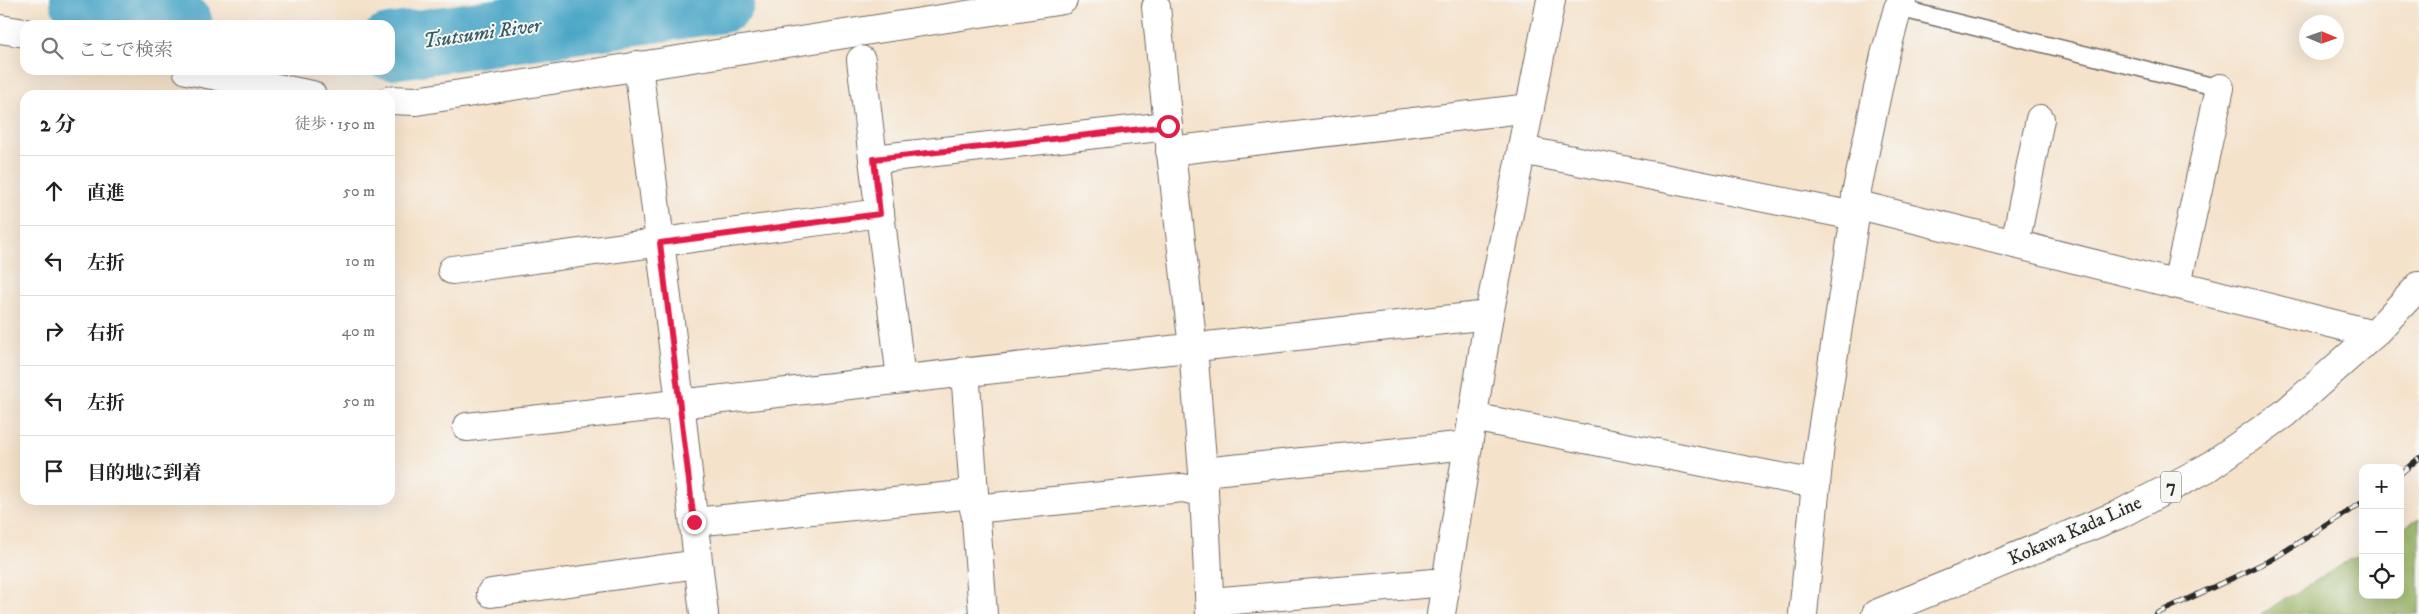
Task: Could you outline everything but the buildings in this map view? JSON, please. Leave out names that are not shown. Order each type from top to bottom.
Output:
[{"type":"street","points":[[395,100],[416,101],[1062,0]]},
{"type":"street","points":[[1441,614],[1490,315],[1551,0]]},
{"type":"street","points":[[1803,614],[1820,444],[1855,210],[1885,55],[1901,4]]},
{"type":"street","points":[[1156,7],[1169,139],[1194,348],[1204,482],[1210,608],[1446,582]]},
{"type":"street","points":[[0,29],[20,32]]},
{"type":"street","points":[[861,60],[901,378]]},
{"type":"street","points":[[638,65],[704,614]]},
{"type":"street","points":[[211,75],[287,90]]},
{"type":"street","points":[[2177,284],[2220,88]]},
{"type":"street","points":[[874,159],[1169,139],[1530,108]]},
{"type":"street","points":[[2016,244],[2040,119]]},
{"type":"street","points":[[1522,150],[1855,210],[2016,244],[2374,334]]},
{"type":"street","points":[[452,270],[880,214]]},
{"type":"street","name":"Kokawa Kada Line","points":[[1876,614],[2120,514],[2207,468],[2284,414],[2374,334],[2419,286]]},
{"type":"street","points":[[467,426],[1490,315]]},
{"type":"street","points":[[964,371],[982,614]]},
{"type":"street","points":[[1472,418],[1816,484]]},
{"type":"street","points":[[694,522],[1182,488],[1204,482],[1468,445]]},
{"type":"street","points":[[491,593],[698,564]]},
{"type":"lane","points":[[1901,4],[2220,88]]},
{"type":"green space","points":[[2419,518],[2419,614],[2261,614],[2359,554],[2359,599],[2404,599],[2404,527]]},
{"type":"waterway","name":"Tsutsumi River","points":[[83,0],[161,20]]},
{"type":"waterway","name":"Tsutsumi River","points":[[395,46],[722,0]]},
{"type":"railway","points":[[2404,471],[2419,458]]},
{"type":"railway","points":[[2156,614],[2271,560],[2359,505]]},
{"type":"route","points":[[694,522],[660,243],[880,214],[874,159],[1168,126]]}]
